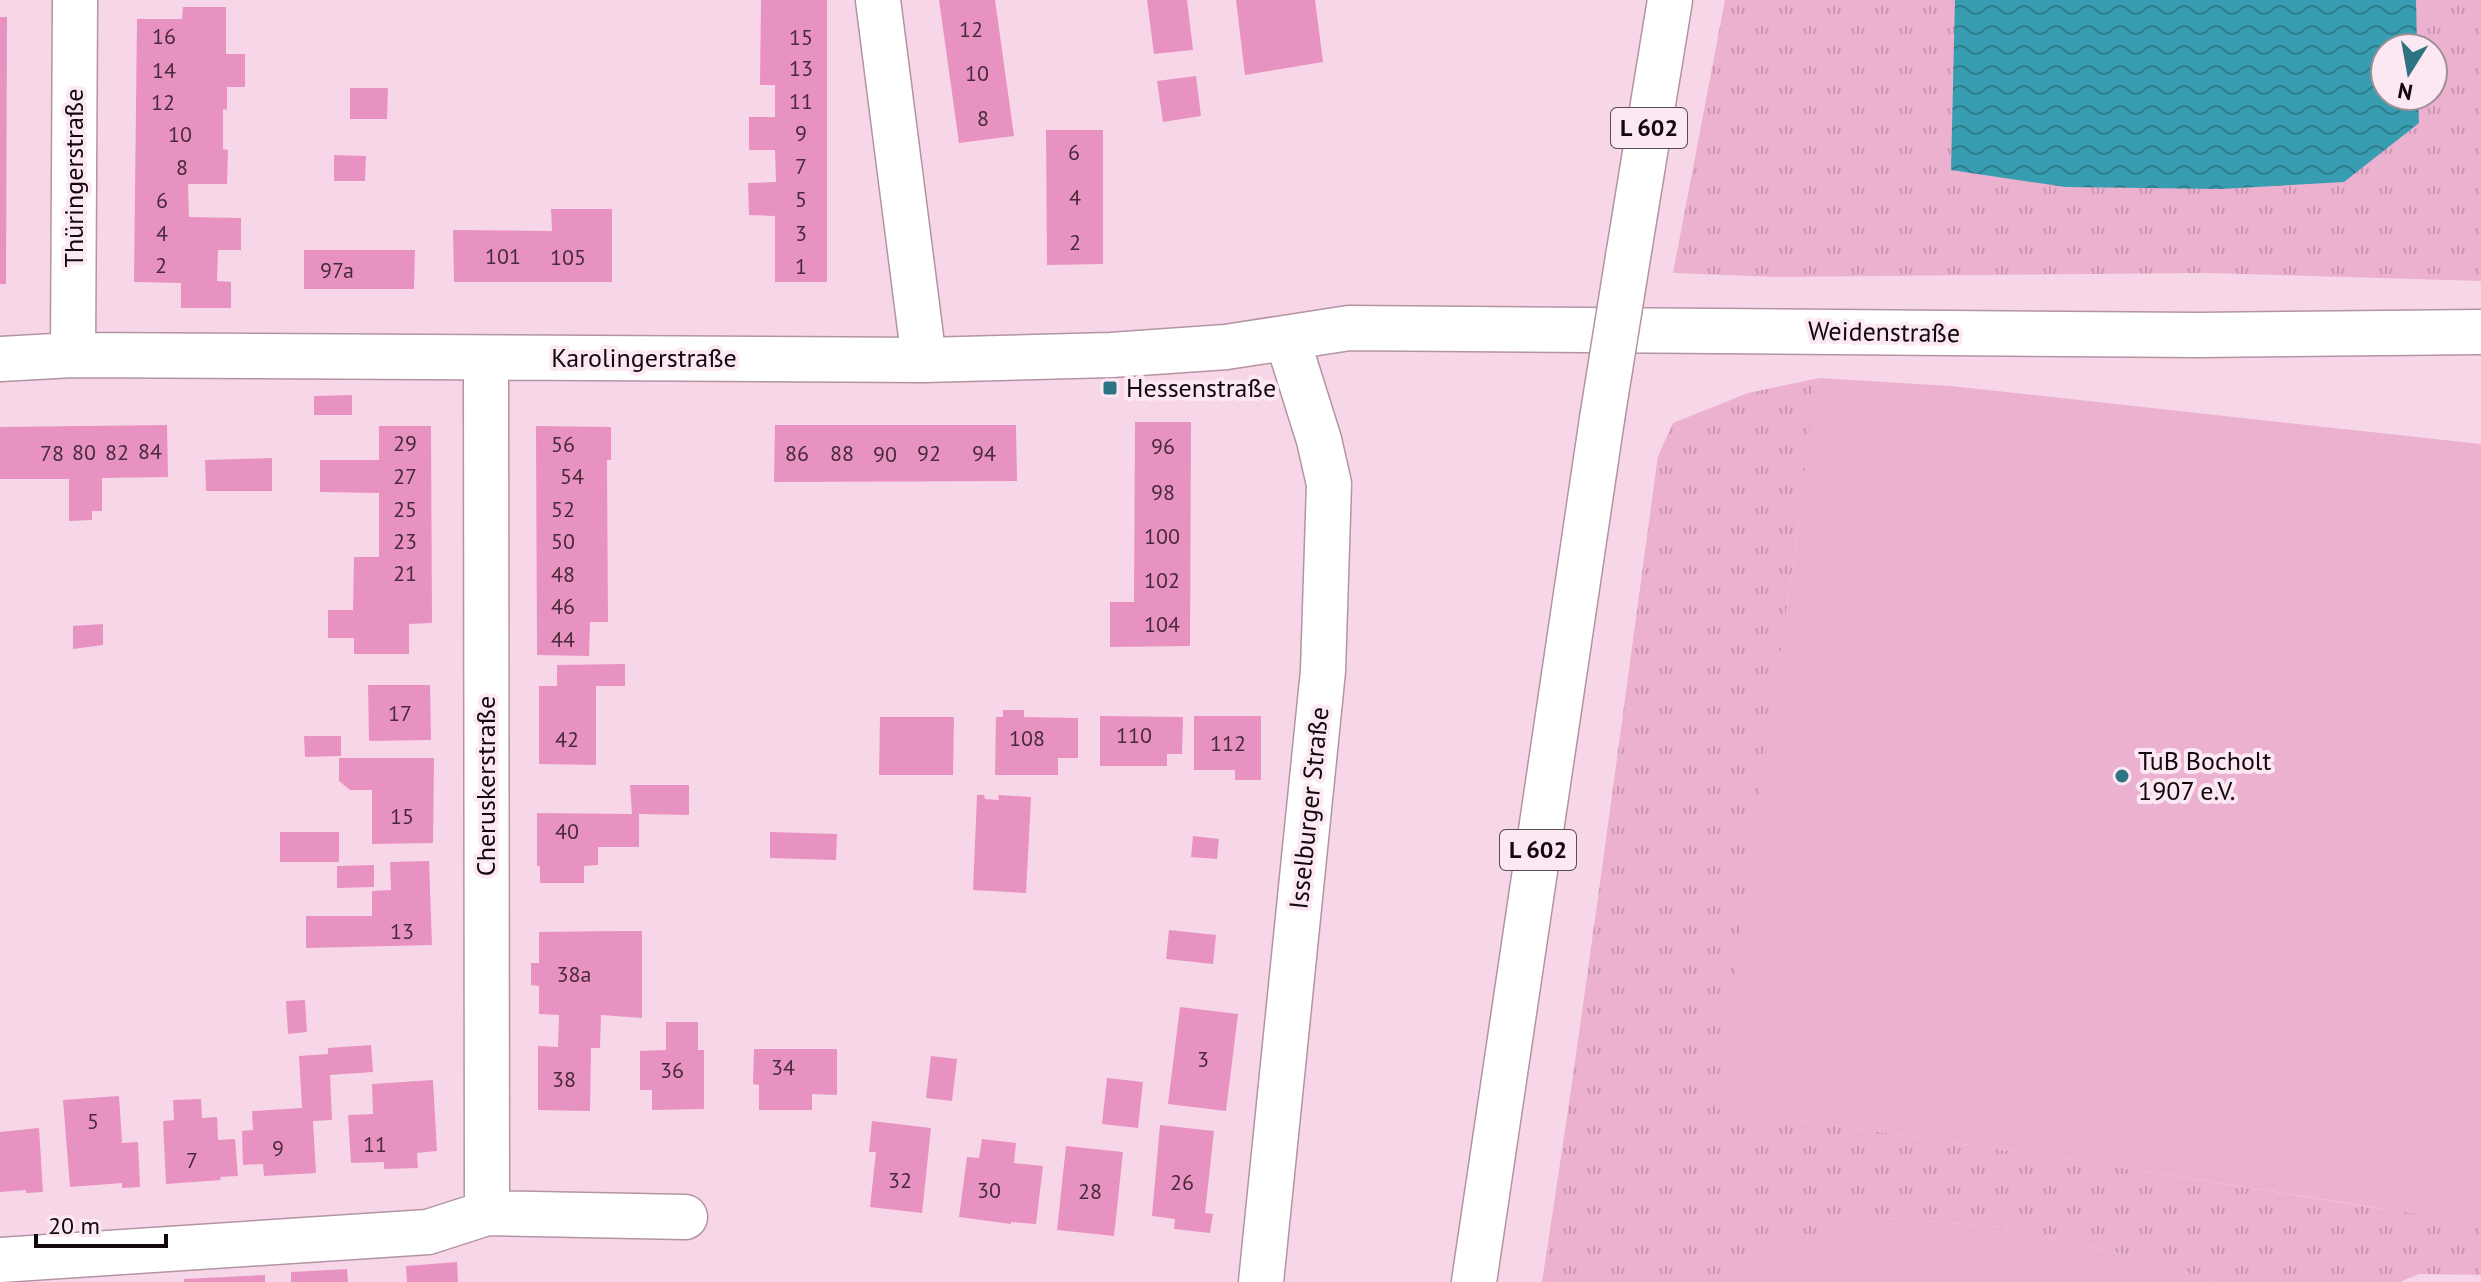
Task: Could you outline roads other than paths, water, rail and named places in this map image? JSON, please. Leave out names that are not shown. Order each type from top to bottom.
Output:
[{"type":"street","name":"Thüringerstraße","points":[[73,355],[75,0]]},
{"type":"street","points":[[878,0],[924,360]]},
{"type":"street","name":"L 602","points":[[1474,1282],[1602,419],[1670,0]]},
{"type":"street","name":"Weidenstraße","points":[[1287,338],[1349,328],[2198,335],[2481,332]]},
{"type":"street","name":"Karolingerstraße","points":[[0,359],[73,355],[924,360],[1111,355],[1226,347],[1287,338]]},
{"type":"street","name":"Isselburger Straße","points":[[1261,1282],[1323,671],[1329,484],[1319,440],[1287,338]]},
{"type":"street","name":"Cheruskerstraße","points":[[486,358],[487,1213]]},
{"type":"street","points":[[0,1260],[428,1232],[487,1213],[685,1217]]},
{"type":"water","points":[[1955,0],[2416,0],[2417,32],[2369,32],[2369,112],[2419,112],[2419,123],[2344,182],[2221,189],[2065,187],[1951,170]]},
{"type":"place","name":"Hessenstraße","points":[[1110,388]]},
{"type":"place","name":"TuB Bocholt 1907 e.V.","points":[[2122,776]]}]
